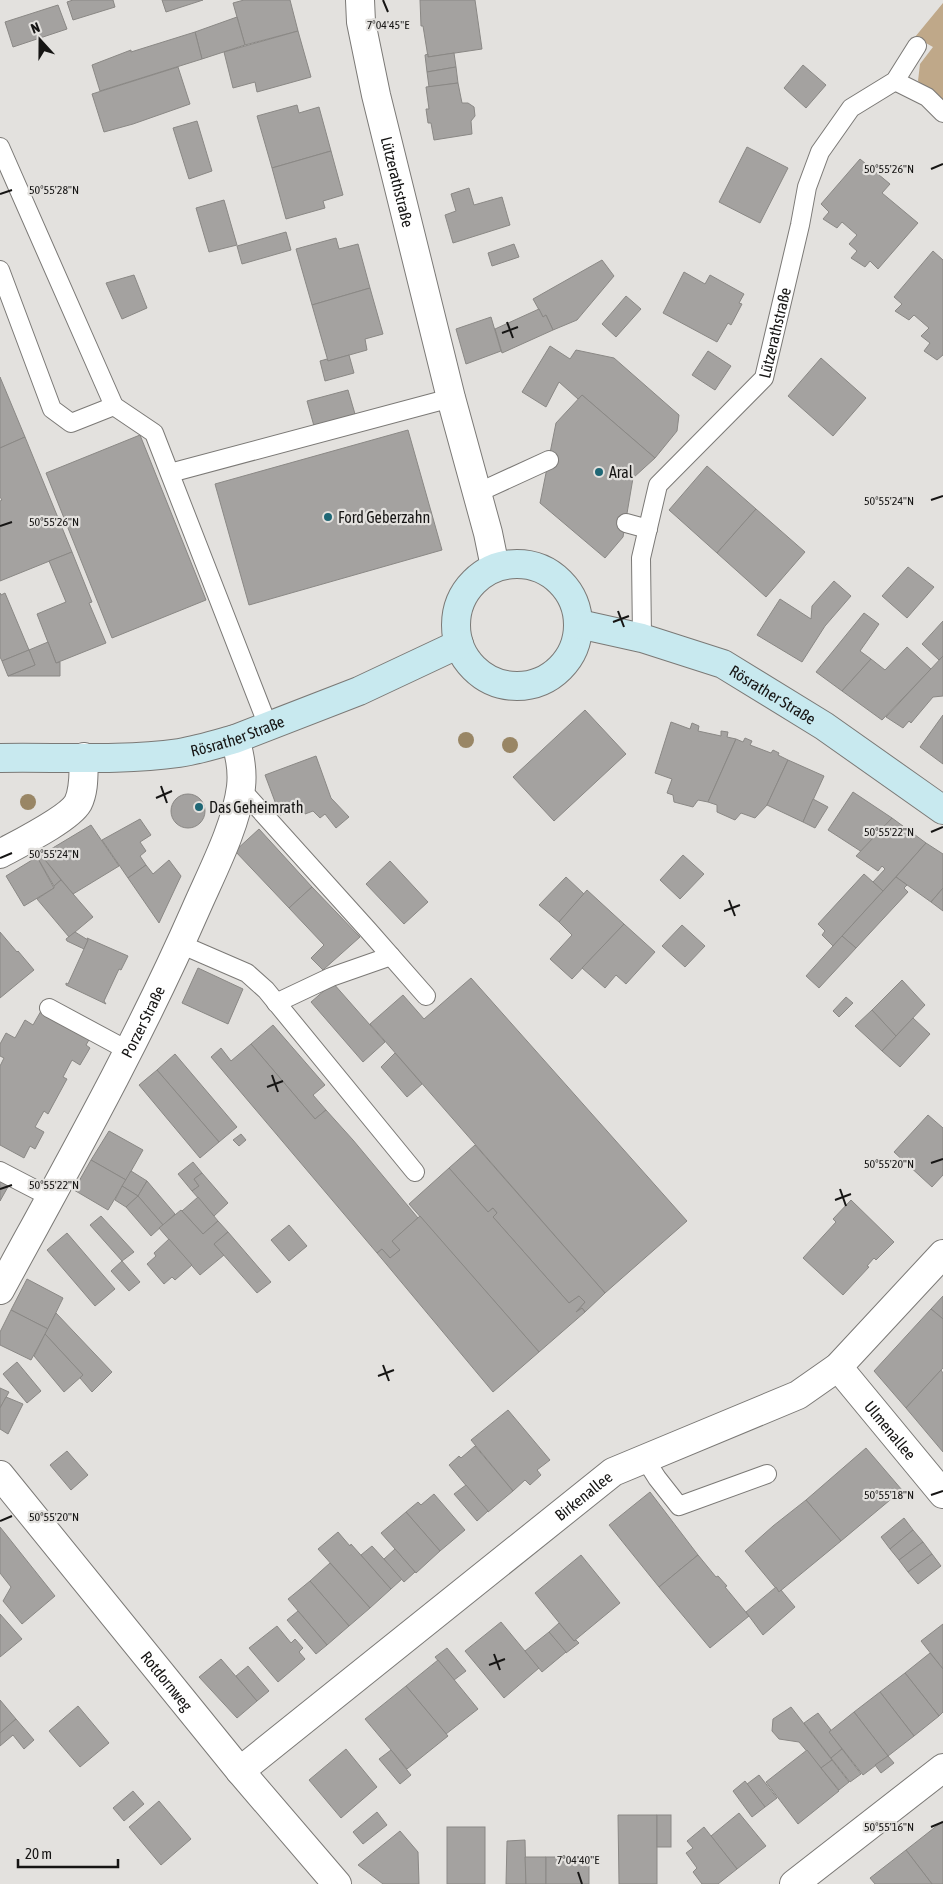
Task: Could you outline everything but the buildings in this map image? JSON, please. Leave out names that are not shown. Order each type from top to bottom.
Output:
[{"type":"main road","points":[[515,563],[534,565],[552,574],[567,587],[576,605],[579,624],[576,643],[568,660],[554,674],[537,683],[518,686],[499,684],[482,675],[468,662],[459,644],[456,626],[458,607],[466,590],[479,577],[495,567],[515,563]]},
{"type":"main road","name":"Rösrather Straße","points":[[579,624],[642,638],[723,664],[824,726],[943,810]]},
{"type":"main road","name":"Rösrather Straße","points":[[0,758],[141,756],[181,753],[235,739],[360,691],[459,644]]},
{"type":"street","name":"Lützerathstraße","points":[[360,0],[361,22],[376,94],[495,567]]},
{"type":"street","name":"Porzer Straße","points":[[0,1290],[127,1050],[180,944],[228,835],[241,789],[243,771],[235,739]]},
{"type":"street","points":[[0,854],[67,815],[78,804],[83,791],[84,757]]},
{"type":"street","name":"Birkenallee","points":[[240,1771],[613,1472],[798,1395],[838,1367],[943,1254]]},
{"type":"street","name":"Ulmenallee","points":[[838,1367],[943,1494]]},
{"type":"street","name":"Rotdornweg","points":[[0,1474],[240,1771],[337,1884]]},
{"type":"street","points":[[794,1884],[943,1768]]},
{"type":"lane","name":"Lützerathstraße","points":[[642,638],[641,558],[658,485],[764,378],[807,187],[820,152],[851,108],[895,81],[917,46]]},
{"type":"lane","points":[[895,81],[927,97],[943,113]]},
{"type":"lane","points":[[0,148],[114,406],[154,433],[268,726]]},
{"type":"lane","points":[[0,270],[52,409],[71,423],[114,406]]},
{"type":"lane","points":[[170,473],[451,398]]},
{"type":"lane","points":[[477,493],[549,460]]},
{"type":"lane","points":[[626,523],[648,529]]},
{"type":"lane","points":[[241,789],[426,996]]},
{"type":"lane","points":[[180,944],[247,973],[266,990],[415,1172]]},
{"type":"lane","points":[[276,1002],[331,977],[391,956]]},
{"type":"lane","points":[[49,1008],[127,1050]]},
{"type":"lane","points":[[0,1171],[50,1197]]},
{"type":"lane","points":[[645,1458],[657,1478],[679,1506],[767,1474]]},
{"type":"shaded area","points":[[943,3],[943,109],[918,81],[920,64],[933,47],[915,37]]},
{"type":"place","name":"Aral","points":[[599,472]]},
{"type":"place","name":"Ford Geberzahn","points":[[328,517]]},
{"type":"place","name":"Das Geheimrath","points":[[199,807]]}]
